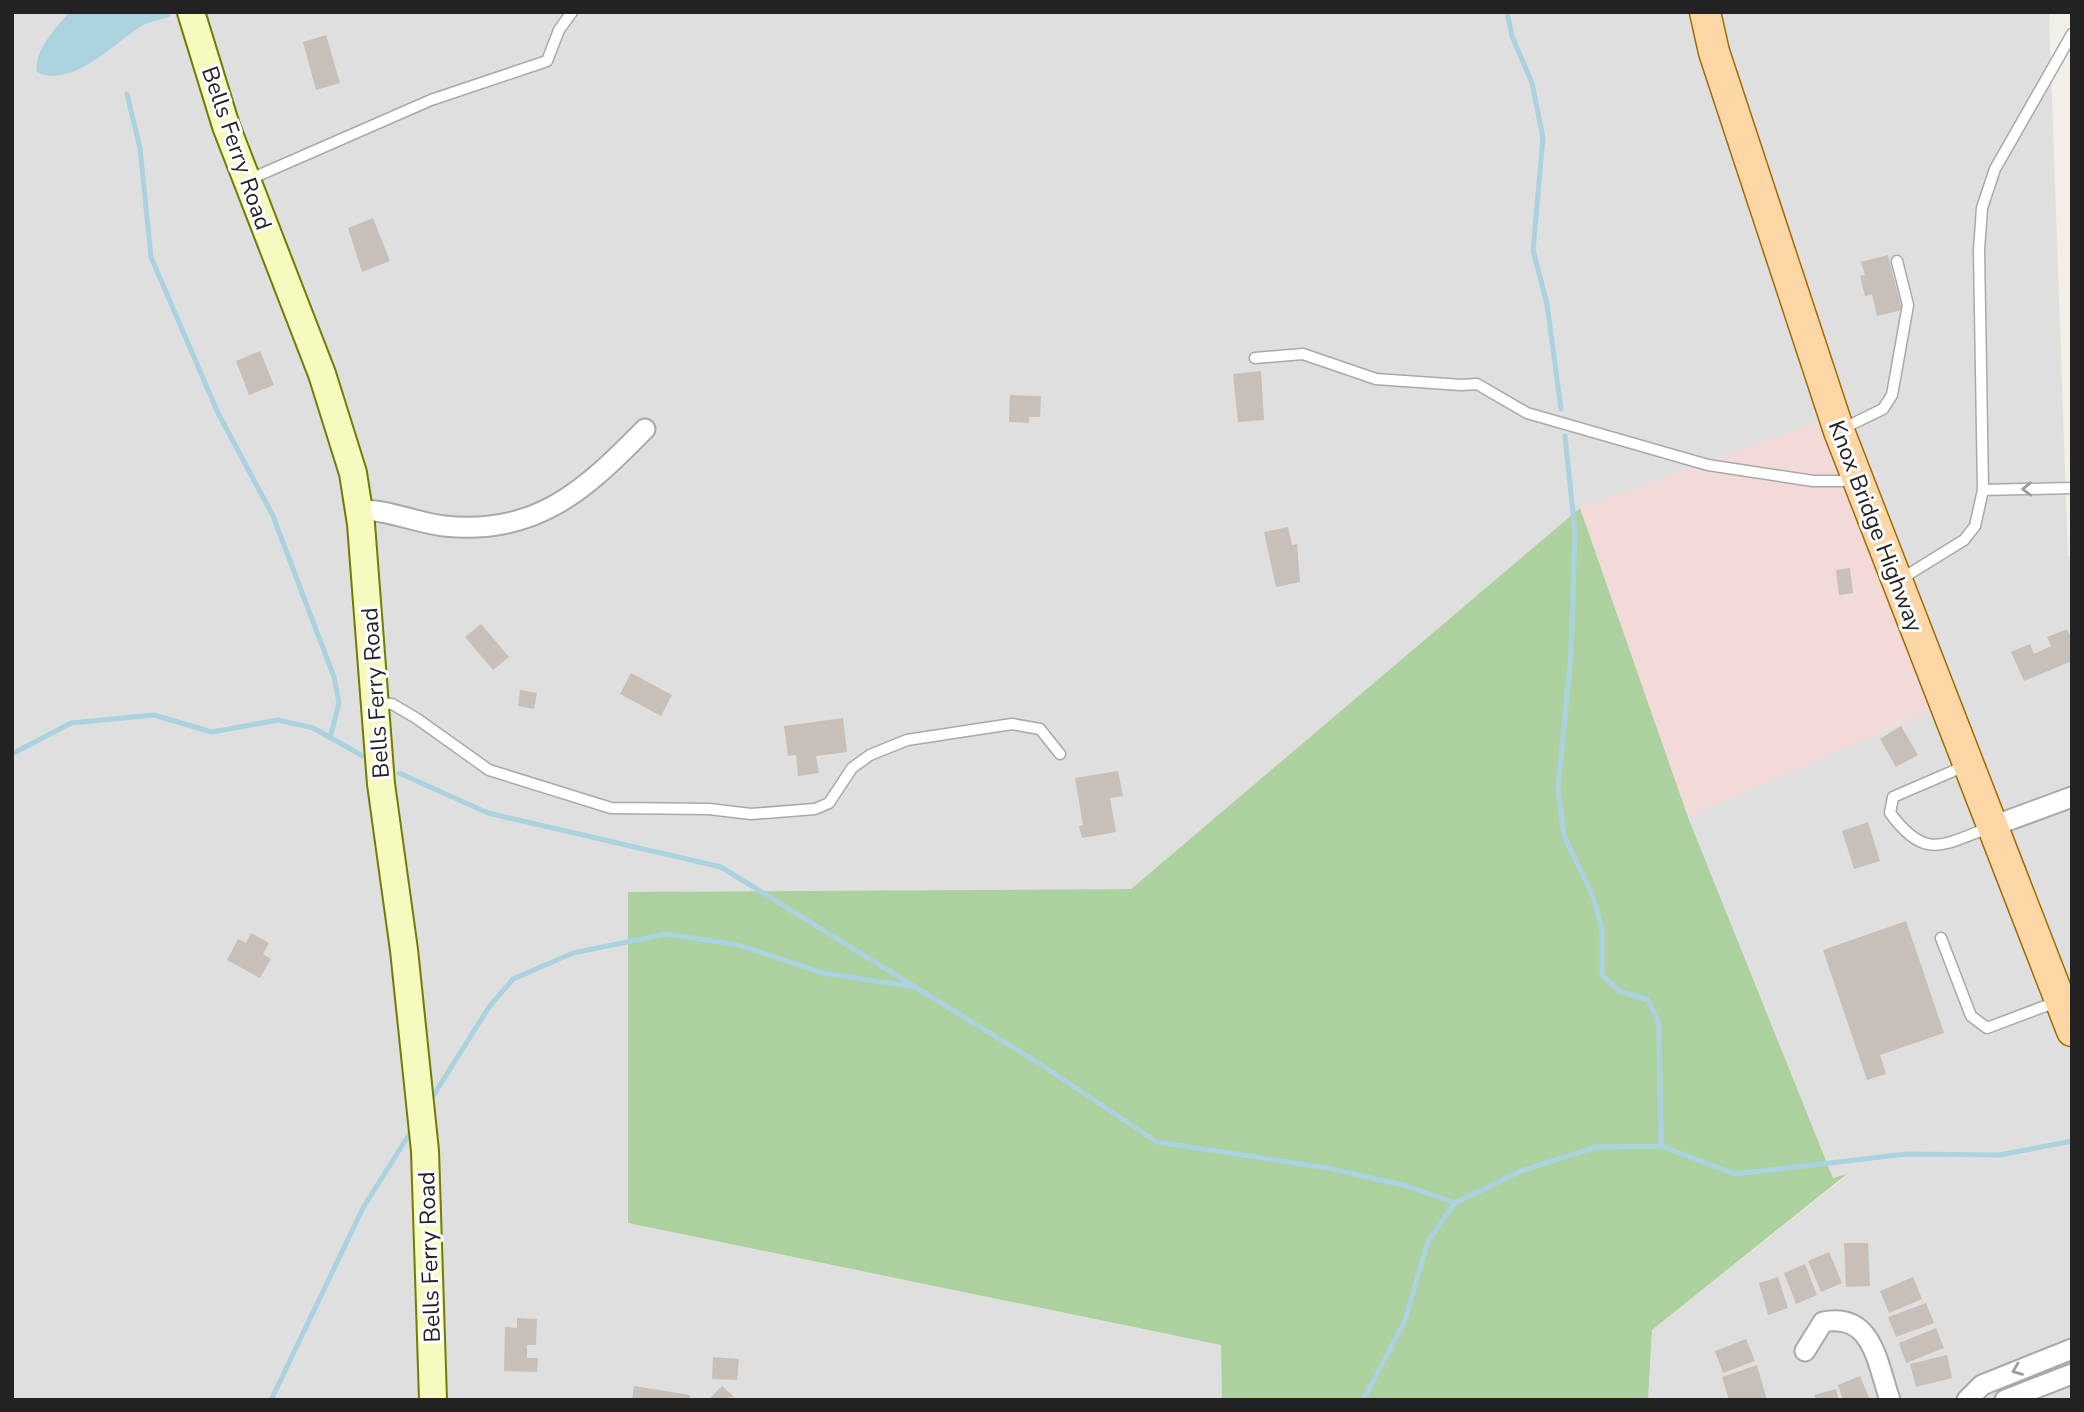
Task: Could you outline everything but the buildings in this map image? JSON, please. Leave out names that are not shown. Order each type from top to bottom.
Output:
[{"type":"main road","name":"Bells Ferry Road","points":[[191,12],[247,180],[322,373],[353,473],[359,510],[374,703],[425,1151],[433,1400]]},
{"type":"main road","name":"Knox Bridge Highway","points":[[1704,12],[1714,52],[1839,431],[2072,1031]]},
{"type":"street","points":[[359,510],[446,526],[504,526],[542,512],[574,495],[611,464],[645,429]]},
{"type":"street","points":[[1993,827],[2072,797]]},
{"type":"street","points":[[1805,1351],[1824,1322],[1843,1318],[1859,1326],[1869,1341],[1890,1400]]},
{"type":"street","points":[[1967,1400],[1982,1385],[2072,1349]]},
{"type":"street","points":[[2005,1400],[2072,1374]]},
{"type":"lane","points":[[247,180],[431,100],[547,61],[559,30],[572,12]]},
{"type":"lane","points":[[1897,581],[1964,540],[1976,526],[1983,490],[1979,250],[1982,208],[1995,169],[2072,34]]},
{"type":"lane","points":[[1839,431],[1883,409],[1892,395],[1908,305],[1897,261]]},
{"type":"lane","points":[[1255,358],[1303,354],[1377,379],[1426,384],[1477,384],[1527,413],[1708,465],[1814,481],[1858,481]]},
{"type":"lane","points":[[1983,490],[2072,488]]},
{"type":"lane","points":[[374,703],[392,704],[489,770],[611,808],[709,809],[751,814],[815,809],[829,803],[852,768],[870,755],[907,740],[1012,724],[1040,729],[1060,754]]},
{"type":"lane","points":[[1969,765],[1894,797],[1890,813],[1904,832],[1922,845],[1948,843],[1993,827]]},
{"type":"lane","points":[[1941,938],[1971,1016],[1987,1028],[2060,1001]]},
{"type":"shaded area","points":[[12,12],[2049,12],[2068,556],[2072,556],[2072,1400],[1648,1400],[1652,1330],[1846,1176],[1833,1178],[1688,817],[1953,701],[1841,414],[1580,508],[1131,889],[628,893],[628,1223],[1222,1345],[1222,1400],[12,1400]]},
{"type":"shaded area","points":[[1841,414],[1953,701],[1688,817],[1580,508]]},
{"type":"green space","points":[[1580,508],[1688,817],[1833,1178],[1847,1174],[1652,1330],[1648,1400],[1222,1400],[1221,1345],[628,1223],[628,892],[1131,889]]},
{"type":"water","points":[[69,12],[172,12],[169,17],[138,28],[104,54],[77,70],[50,76],[37,72],[42,47]]},
{"type":"waterway","points":[[1507,12],[1512,36],[1532,83],[1543,138],[1533,250],[1547,304],[1561,409]]},
{"type":"waterway","points":[[127,94],[140,148],[151,257],[218,413],[273,516],[334,677],[339,703],[330,738]]},
{"type":"waterway","points":[[1565,436],[1575,532],[1571,654],[1558,789],[1564,836],[1593,896],[1602,929],[1602,975],[1619,991],[1648,1000],[1659,1024],[1661,1146]]},
{"type":"waterway","points":[[12,754],[71,723],[154,715],[212,732],[278,720],[313,728],[363,756]]},
{"type":"waterway","points":[[399,773],[488,813],[721,867],[1040,1064],[1157,1142],[1328,1168],[1407,1186],[1455,1203]]},
{"type":"waterway","points":[[433,1096],[489,1007],[513,979],[573,953],[666,934],[738,945],[823,973],[915,987]]},
{"type":"waterway","points":[[271,1400],[363,1208],[410,1133]]},
{"type":"waterway","points":[[1363,1400],[1405,1321],[1428,1241],[1455,1203],[1521,1171],[1596,1147],[1661,1146],[1735,1174],[1906,1154],[2000,1155],[2072,1141]]}]
